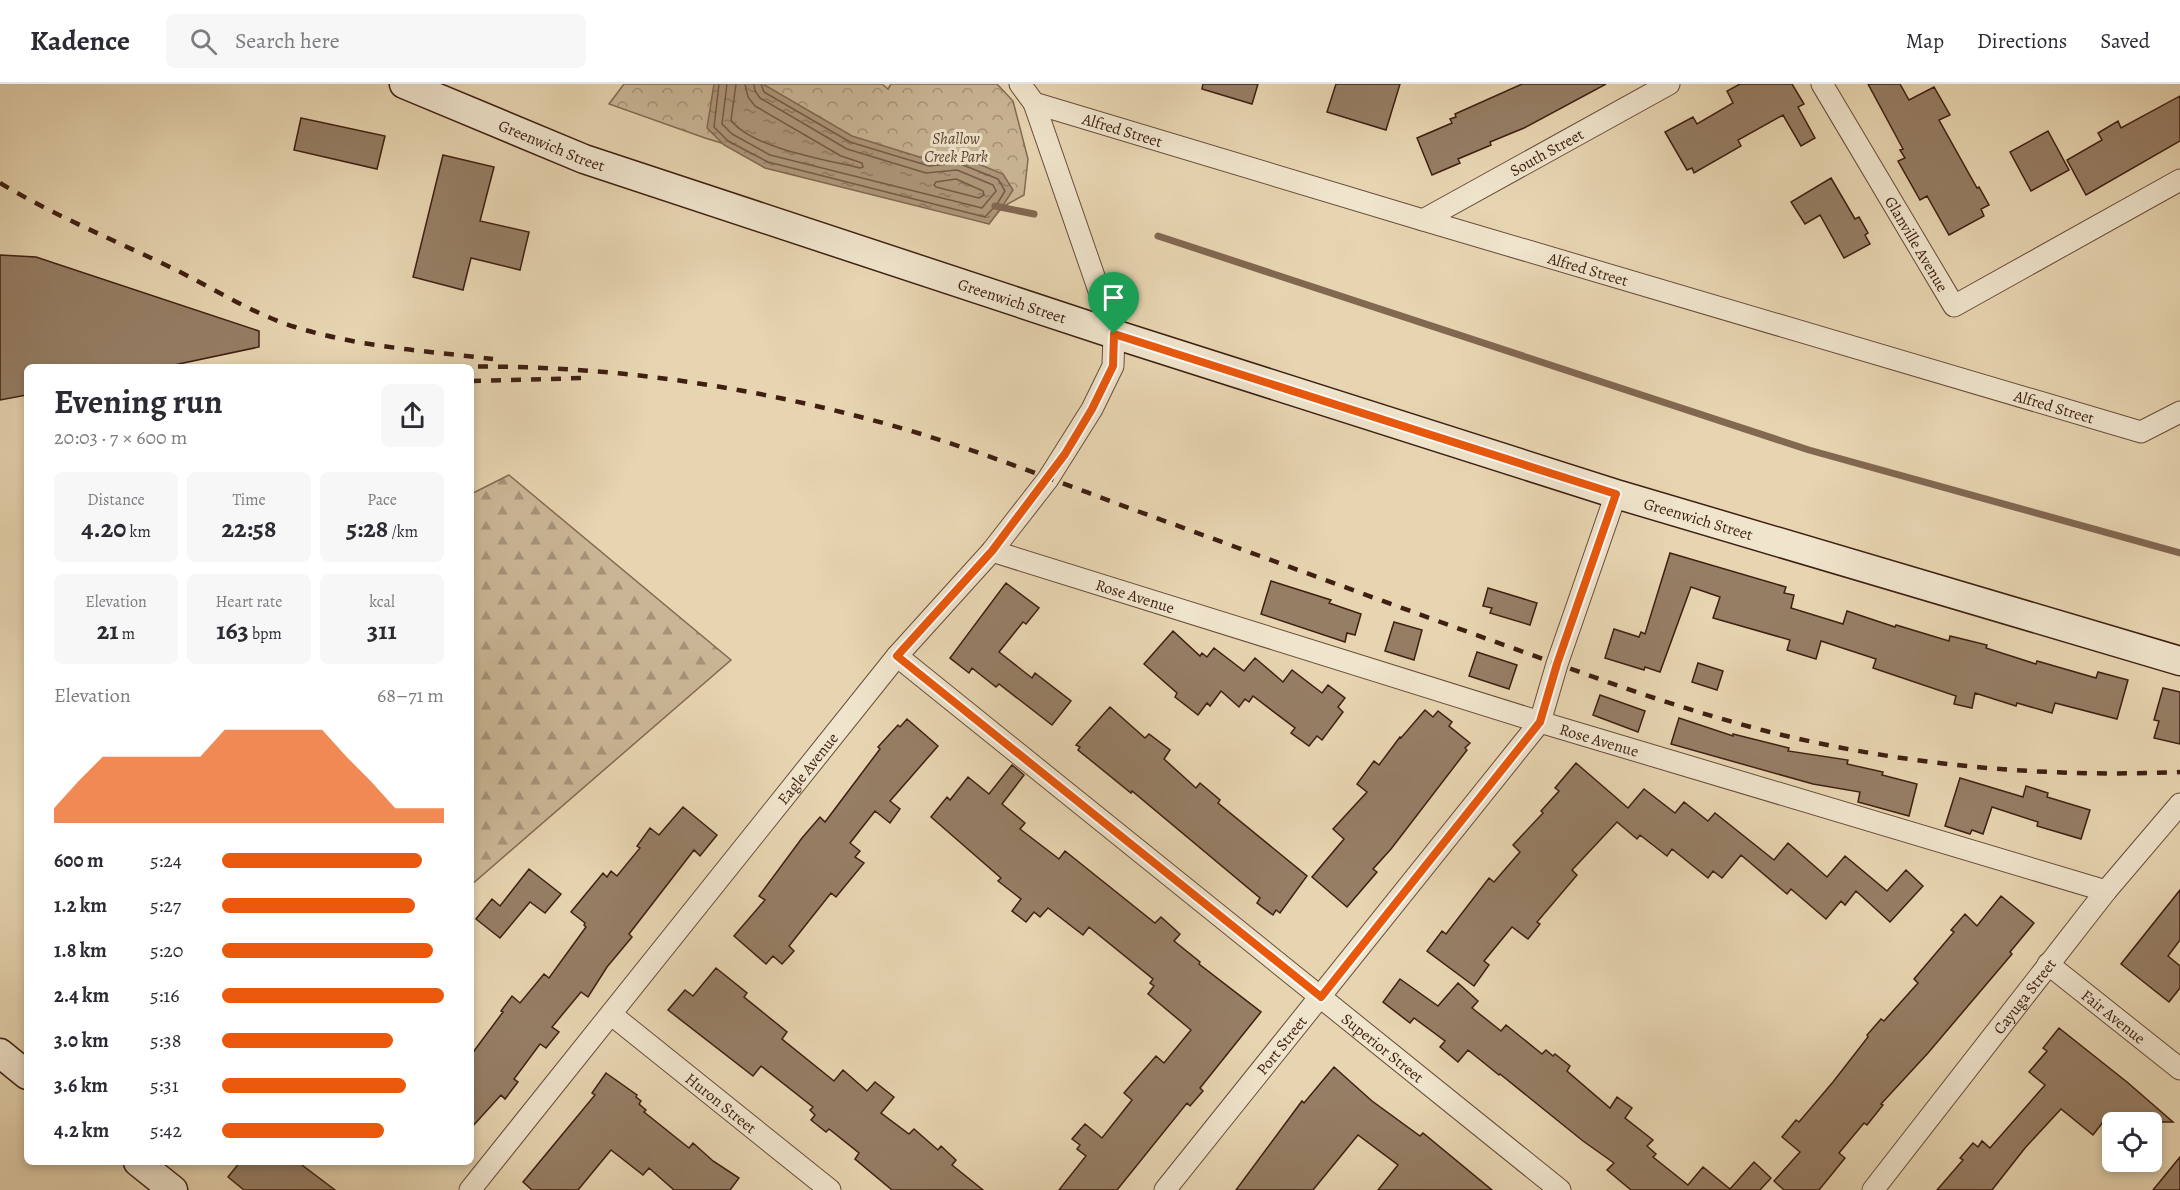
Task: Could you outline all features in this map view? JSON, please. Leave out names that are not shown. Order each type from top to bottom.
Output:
[{"type":"street","name":"Greenwich Street","points":[[404,84],[584,159],[1114,334],[1616,494],[2180,661]]},
{"type":"street","points":[[1020,84],[1034,103],[1114,334]]},
{"type":"street","name":"South Street","points":[[1423,220],[1669,84]]},
{"type":"street","name":"Glanville Avenue","points":[[1822,84],[1954,306],[2180,180]]},
{"type":"street","name":"Alfred Street","points":[[1034,103],[2141,432],[2180,412]]},
{"type":"street","name":"Eagle Avenue","points":[[470,1190],[897,656],[992,551],[1059,462],[1092,409],[1113,366],[1114,334]]},
{"type":"street","name":"Port Street","points":[[1165,1190],[1540,722],[1557,664],[1616,494]]},
{"type":"street","name":"Rose Avenue","points":[[992,551],[1540,722],[2106,891]]},
{"type":"street","name":"Superior Street","points":[[897,656],[1560,1190]]},
{"type":"street","name":"Cayuga Street","points":[[1873,1190],[2106,891],[2180,804]]},
{"type":"street","name":"Fair Avenue","points":[[2048,964],[2180,1069]]},
{"type":"street","name":"Huron Street","points":[[612,1015],[830,1190]]},
{"type":"street","points":[[0,1053],[24,1073]]},
{"type":"street","points":[[142,1165],[173,1190]]},
{"type":"green space","name":"Shallow Creek Park","points":[[624,84],[882,84],[888,89],[891,84],[997,84],[1013,101],[1028,159],[1024,195],[1002,207],[989,224],[705,138],[609,104]]},
{"type":"green space","points":[[509,475],[731,660],[474,882],[474,492]]},
{"type":"water","points":[[714,84],[763,84],[852,136],[929,160],[959,156],[1003,174],[1013,190],[989,224],[765,168],[724,145],[707,128]]},
{"type":"building","points":[[1203,84],[1258,84],[1252,104],[1202,89]]},
{"type":"building","points":[[1336,84],[1400,84],[1386,130],[1327,112]]},
{"type":"building","points":[[1522,84],[1606,84],[1524,128],[1490,142],[1491,145],[1458,159],[1460,163],[1432,175],[1417,138],[1452,123],[1450,119],[1456,117],[1455,114]]},
{"type":"building","points":[[1740,84],[1792,84],[1804,104],[1798,107],[1815,138],[1801,146],[1783,115],[1738,140],[1741,146],[1694,173],[1692,168],[1687,170],[1665,132],[1693,117],[1697,124],[1733,103],[1727,91]]},
{"type":"building","points":[[1868,84],[1900,84],[1909,100],[1934,87],[1950,115],[1939,120],[1989,205],[1981,209],[1984,216],[1949,235],[1927,196],[1920,200],[1898,161],[1905,158],[1900,150],[1903,149]]},
{"type":"building","points":[[2180,96],[2180,141],[2086,195],[2067,160],[2102,140],[2098,133],[2118,121],[2121,128]]},
{"type":"building","points":[[301,118],[385,136],[377,169],[294,150]]},
{"type":"building","points":[[2048,131],[2069,170],[2031,191],[2010,152]]},
{"type":"building","points":[[443,155],[494,167],[480,221],[529,232],[520,270],[471,258],[463,290],[413,277]]},
{"type":"building","points":[[1831,178],[1855,219],[1859,217],[1868,233],[1865,235],[1870,244],[1844,258],[1820,215],[1805,224],[1791,202]]},
{"type":"building","points":[[0,255],[36,257],[259,331],[259,347],[179,364],[24,364],[24,396],[0,400]]},
{"type":"building","points":[[1670,553],[1786,587],[1784,593],[1794,595],[1791,608],[1843,624],[1847,611],[1895,627],[1896,625],[1949,641],[1950,636],[1987,645],[1986,648],[2036,664],[2037,661],[2096,678],[2098,672],[2128,680],[2117,719],[2055,703],[2052,713],[2017,703],[2016,706],[1975,693],[1972,708],[1954,704],[1956,696],[1873,668],[1876,659],[1821,641],[1816,659],[1787,650],[1790,640],[1713,618],[1720,597],[1691,587],[1660,672],[1645,667],[1644,670],[1605,658],[1614,629],[1639,637],[1641,632],[1645,634]]},
{"type":"building","points":[[1271,581],[1331,600],[1329,603],[1361,614],[1355,635],[1347,633],[1345,642],[1261,614]]},
{"type":"building","points":[[1006,583],[1039,608],[1026,624],[1023,622],[999,652],[1032,678],[1035,673],[1071,701],[1052,725],[999,684],[996,687],[972,668],[969,673],[950,658]]},
{"type":"building","points":[[1488,588],[1537,603],[1530,625],[1490,613],[1492,608],[1483,606]]},
{"type":"building","points":[[1394,622],[1422,630],[1414,660],[1385,651]]},
{"type":"building","points":[[1173,631],[1200,656],[1202,653],[1207,657],[1214,648],[1244,671],[1255,658],[1283,682],[1292,670],[1322,693],[1328,685],[1345,698],[1338,707],[1343,712],[1322,740],[1317,736],[1309,746],[1291,733],[1295,728],[1253,696],[1249,702],[1245,699],[1239,707],[1221,691],[1210,706],[1207,703],[1198,715],[1175,697],[1177,693],[1144,664]]},
{"type":"building","points":[[1477,652],[1517,665],[1509,689],[1469,676]]},
{"type":"building","points":[[1698,663],[1723,671],[1717,690],[1692,682]]},
{"type":"building","points":[[2163,688],[2180,692],[2180,744],[2154,738],[2159,721],[2154,720]]},
{"type":"building","points":[[1600,695],[1645,711],[1638,732],[1593,715]]},
{"type":"building","points":[[1110,707],[1145,738],[1149,734],[1170,750],[1164,759],[1196,788],[1200,783],[1220,800],[1218,803],[1307,876],[1280,913],[1276,910],[1273,915],[1257,903],[1260,898],[1132,791],[1131,793],[1078,750],[1080,747],[1076,745]]},
{"type":"building","points":[[1425,710],[1433,717],[1438,711],[1452,722],[1449,726],[1470,743],[1391,849],[1373,869],[1377,872],[1347,907],[1312,877],[1344,839],[1333,829],[1367,792],[1357,784],[1374,761],[1379,765],[1400,737]]},
{"type":"building","points":[[1679,718],[1733,736],[1733,734],[1789,748],[1788,751],[1848,760],[1847,764],[1883,772],[1882,775],[1917,784],[1909,816],[1858,802],[1860,792],[1813,784],[1671,744]]},
{"type":"building","points":[[907,719],[938,746],[890,801],[900,809],[890,823],[875,811],[850,843],[860,851],[855,857],[864,863],[836,897],[831,893],[789,946],[794,951],[782,964],[773,956],[766,964],[734,936],[765,900],[759,896],[802,838],[820,817],[825,822],[880,749],[878,747],[898,725],[900,727]]},
{"type":"building","points":[[1576,763],[1628,808],[1644,789],[1675,813],[1684,802],[1708,821],[1715,813],[1774,860],[1788,843],[1827,877],[1845,856],[1887,891],[1906,870],[1923,886],[1890,922],[1856,891],[1845,905],[1841,901],[1826,919],[1791,889],[1787,894],[1741,855],[1722,878],[1713,871],[1708,878],[1672,849],[1667,856],[1640,835],[1637,839],[1617,822],[1572,870],[1577,875],[1537,922],[1540,924],[1528,939],[1512,927],[1484,961],[1489,965],[1474,986],[1427,951],[1442,931],[1446,934],[1489,878],[1494,882],[1520,852],[1513,845],[1543,813],[1541,811],[1559,791],[1555,788]]},
{"type":"building","points":[[1012,765],[1024,775],[1002,804],[1025,823],[1020,829],[1059,859],[1065,851],[1155,923],[1161,917],[1180,934],[1174,941],[1200,962],[1199,964],[1261,1012],[1200,1088],[1203,1091],[1190,1106],[1187,1103],[1117,1190],[1059,1190],[1086,1156],[1077,1149],[1080,1145],[1072,1139],[1085,1124],[1102,1138],[1132,1100],[1124,1093],[1156,1056],[1164,1063],[1191,1030],[1148,994],[1154,986],[1150,983],[1153,979],[1089,927],[1083,935],[1048,908],[1040,917],[1034,912],[1026,922],[1012,911],[1021,899],[998,881],[1001,878],[931,817],[947,797],[950,800],[968,777],[989,794]]},
{"type":"building","points":[[1960,778],[2023,797],[2026,786],[2048,793],[2047,797],[2090,810],[2081,839],[2037,826],[2038,822],[1992,807],[1983,834],[1972,830],[1970,834],[1945,826]]},
{"type":"building","points":[[683,807],[717,835],[700,856],[694,850],[629,934],[632,937],[607,967],[588,997],[581,992],[552,1027],[559,1032],[546,1048],[540,1044],[514,1079],[518,1082],[505,1099],[501,1095],[474,1125],[474,1051],[512,996],[520,1003],[544,974],[549,978],[586,927],[585,923],[571,912],[603,873],[607,877],[611,871],[617,876],[640,848],[637,846],[650,828],[659,835]]},
{"type":"building","points":[[529,869],[561,894],[545,913],[530,902],[500,938],[476,919],[492,899],[500,906]]},
{"type":"building","points":[[2180,890],[2180,940],[2168,956],[2180,966],[2180,988],[2169,1002],[2121,964]]},
{"type":"building","points":[[2001,896],[2034,923],[2010,952],[2012,954],[1928,1053],[1881,1104],[1883,1105],[1867,1125],[1864,1123],[1839,1153],[1845,1158],[1819,1190],[1784,1190],[1774,1181],[1800,1152],[1782,1137],[1796,1120],[1799,1122],[1833,1082],[1881,1019],[1884,1021],[1918,983],[1914,979],[1954,932],[1951,930],[1965,914],[1977,926]]},
{"type":"building","points":[[716,968],[747,993],[744,997],[787,1032],[782,1039],[834,1081],[843,1070],[867,1091],[875,1082],[894,1097],[881,1113],[909,1134],[914,1129],[938,1150],[941,1146],[956,1160],[952,1165],[983,1190],[892,1190],[855,1159],[859,1153],[829,1129],[826,1132],[811,1120],[815,1115],[810,1110],[813,1107],[761,1066],[753,1076],[668,1010],[685,990],[693,996]]},
{"type":"building","points":[[1400,979],[1438,1006],[1458,983],[1478,1001],[1472,1008],[1501,1031],[1506,1025],[1542,1054],[1546,1050],[1553,1056],[1555,1054],[1570,1066],[1567,1071],[1610,1108],[1617,1097],[1632,1108],[1625,1118],[1653,1140],[1647,1146],[1656,1154],[1653,1157],[1688,1185],[1703,1167],[1730,1189],[1754,1162],[1771,1178],[1760,1190],[1631,1190],[1607,1170],[1614,1163],[1500,1074],[1468,1050],[1458,1062],[1440,1047],[1445,1041],[1414,1018],[1410,1023],[1383,1002]]},
{"type":"building","points":[[2059,1028],[2162,1112],[2102,1112],[2102,1123],[2093,1135],[2061,1109],[2025,1148],[1992,1190],[1937,1190],[1963,1160],[1960,1158],[1973,1143],[1978,1147],[1982,1141],[1990,1148],[2045,1085],[2029,1072],[2047,1051],[2043,1048]]},
{"type":"building","points":[[1334,1067],[1372,1101],[1420,1136],[1423,1133],[1492,1190],[1378,1190],[1398,1165],[1358,1135],[1313,1190],[1236,1190],[1302,1101],[1304,1103]]},
{"type":"building","points":[[606,1073],[637,1095],[636,1097],[641,1101],[639,1104],[646,1110],[644,1112],[689,1148],[693,1143],[713,1161],[739,1178],[730,1190],[674,1190],[649,1168],[643,1175],[611,1150],[578,1190],[532,1190],[523,1182],[595,1095],[592,1093]]},
{"type":"building","points":[[2162,1112],[2173,1122],[2162,1122]]},
{"type":"building","points":[[2180,1157],[2180,1190],[2153,1190]]},
{"type":"building","points":[[238,1165],[302,1165],[335,1190],[244,1190],[228,1177]]},
{"type":"waterway","points":[[995,206],[1034,214]]},
{"type":"waterway","points":[[1158,236],[1809,450],[2180,553]]},
{"type":"railway","points":[[0,183],[63,217],[172,268],[248,307],[295,327],[368,344],[493,359]]},
{"type":"railway","points":[[474,367],[609,372],[735,389],[798,402],[921,434],[1645,695],[1766,731],[1868,753],[1972,766],[2076,773],[2180,772]]},
{"type":"railway","points":[[474,381],[585,378]]},
{"type":"route","points":[[1114,334],[1616,494],[1557,664],[1540,722],[1321,997],[897,656],[992,551],[1065,454],[1092,409],[1113,366],[1114,334]]}]
